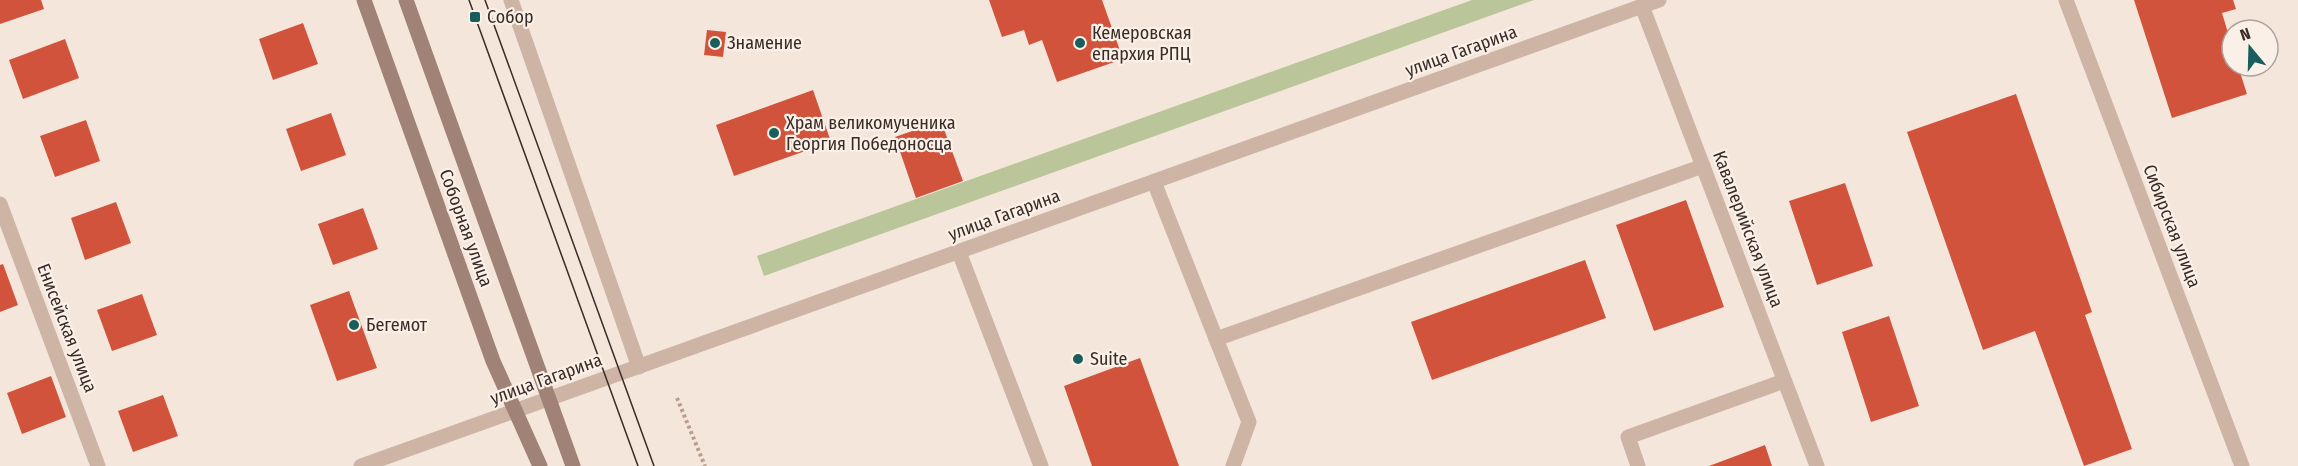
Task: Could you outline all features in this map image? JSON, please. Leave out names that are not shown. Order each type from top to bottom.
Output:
[{"type":"main road","name":"Соборная улица","points":[[364,0],[493,361],[540,466]]},
{"type":"main road","name":"Соборная улица","points":[[406,0],[573,466]]},
{"type":"street","points":[[511,0],[639,367]]},
{"type":"street","name":"улица Гагарина","points":[[361,466],[1154,182],[1641,3],[1659,0]]},
{"type":"street","name":"Сибирская улица","points":[[2066,0],[2242,466]]},
{"type":"street","name":"Кавалерийская улица","points":[[1641,3],[1817,466]]},
{"type":"street","points":[[1216,339],[1703,165]]},
{"type":"street","points":[[1154,182],[1249,422],[1233,466]]},
{"type":"street","name":"Енисейская улица","points":[[1,210],[98,466]]},
{"type":"street","points":[[959,252],[1041,466]]},
{"type":"street","points":[[1638,466],[1628,436],[1784,381]]},
{"type":"path","points":[[677,398],[705,466]]},
{"type":"green space","points":[[1472,0],[1534,0],[764,276],[757,256]]},
{"type":"building","points":[[0,0],[41,0],[44,9],[0,24]]},
{"type":"building","name":"Кемеровская епархия РПЦ","points":[[989,0],[1102,0],[1123,59],[1057,82],[1042,40],[1029,45],[1024,30],[1002,37]]},
{"type":"building","points":[[2134,0],[2233,0],[2236,9],[2222,13],[2224,18],[2220,18],[2220,78],[2242,78],[2247,94],[2172,118]]},
{"type":"building","points":[[303,23],[318,64],[273,80],[259,39]]},
{"type":"building","name":"Знамение","points":[[707,30],[726,32],[723,57],[704,55]]},
{"type":"building","points":[[65,39],[79,78],[23,99],[9,60]]},
{"type":"building","name":"Храм великомученика Георгия Победоносца","points":[[813,90],[831,142],[734,176],[716,125]]},
{"type":"building","points":[[2016,94],[2092,312],[2085,315],[2132,449],[2084,466],[2035,331],[1983,350],[1907,132]]},
{"type":"building","points":[[331,113],[346,155],[301,171],[286,129]]},
{"type":"building","points":[[86,120],[100,161],[55,177],[40,136]]},
{"type":"building","points":[[941,121],[963,181],[916,198],[895,137]]},
{"type":"building","points":[[1845,183],[1873,266],[1817,285],[1789,201]]},
{"type":"building","points":[[1686,200],[1724,307],[1654,331],[1616,225]]},
{"type":"building","points":[[116,202],[131,243],[85,260],[71,218]]},
{"type":"building","points":[[363,208],[378,249],[333,265],[318,224]]},
{"type":"building","points":[[1585,260],[1606,318],[1432,380],[1411,322]]},
{"type":"building","points":[[3,264],[18,305],[0,312],[0,265]]},
{"type":"building","points":[[349,291],[377,368],[337,381],[310,305]]},
{"type":"building","points":[[142,294],[157,335],[112,351],[97,310]]},
{"type":"building","points":[[1889,316],[1919,406],[1871,422],[1842,332]]},
{"type":"building","points":[[1140,358],[1179,466],[1092,466],[1064,386]]},
{"type":"building","points":[[51,376],[66,417],[22,434],[7,393]]},
{"type":"building","points":[[163,395],[178,436],[133,452],[118,411]]},
{"type":"building","points":[[1765,445],[1772,466],[1709,466]]},
{"type":"tram line","points":[[469,0],[638,466]]},
{"type":"tram line","points":[[485,0],[654,466]]},
{"type":"place","name":"Собор","points":[[475,17]]},
{"type":"place","name":"Знамение","points":[[715,43]]},
{"type":"place","name":"Кемеровская епархия РПЦ","points":[[1080,43]]},
{"type":"place","name":"Храм великомученика Георгия Победоносца","points":[[774,133]]},
{"type":"place","name":"Бегемот","points":[[354,325]]},
{"type":"place","name":"Suite","points":[[1078,359]]}]
